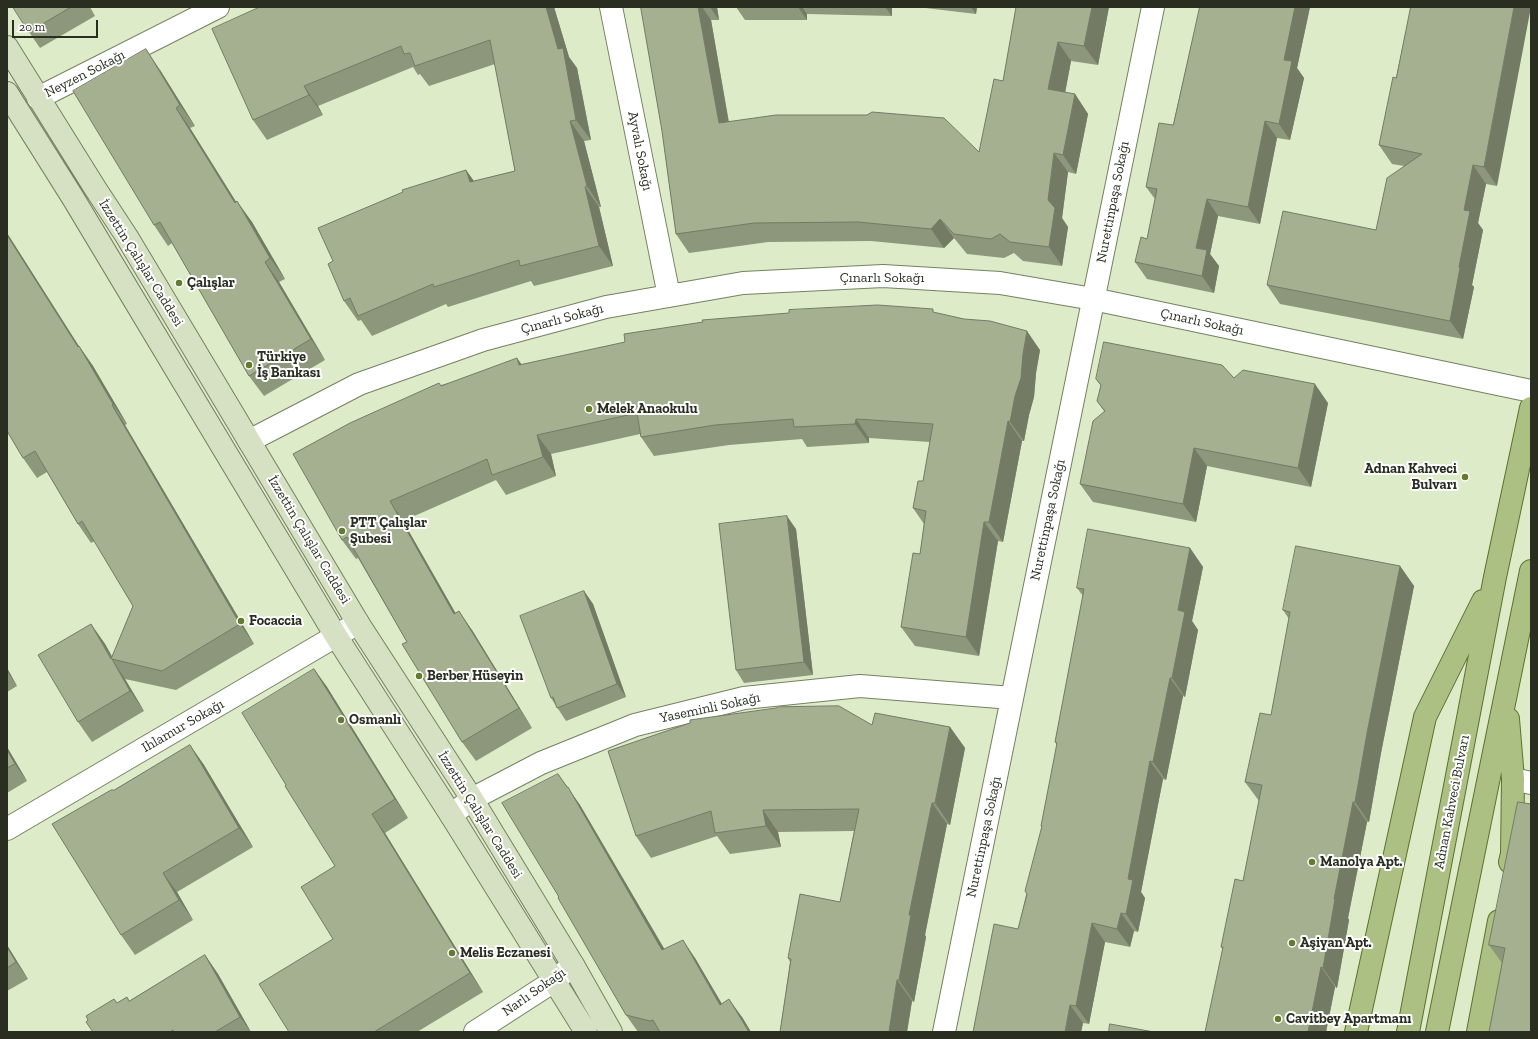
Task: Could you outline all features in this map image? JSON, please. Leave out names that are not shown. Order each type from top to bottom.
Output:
[{"type":"main road","name":"İzzettin Çalışlar Caddesi","points":[[7,47],[127,237],[358,623],[472,799],[573,965],[611,1032]]},
{"type":"main road","name":"İzzettin Çalışlar Caddesi","points":[[7,93],[73,198],[336,636],[451,815],[586,1032]]},
{"type":"main road","name":"Adnan Kahveci Bulvarı","points":[[1408,1032],[1495,576],[1531,408]]},
{"type":"main road","points":[[1437,1032],[1531,571]]},
{"type":"main road","points":[[1356,1032],[1425,717],[1495,576]]},
{"type":"main road","points":[[1478,1032],[1512,854],[1522,781],[1505,694]]},
{"type":"street","name":"Neyzen Sokağı","points":[[38,98],[218,7]]},
{"type":"street","name":"Ayvalı Sokağı","points":[[611,7],[669,296]]},
{"type":"street","name":"Nurettinpaşa Sokağı","points":[[944,1032],[1152,7]]},
{"type":"street","name":"Çınarlı Sokağı","points":[[249,441],[359,384],[483,340],[606,307],[743,283],[883,276],[1000,283],[1093,299],[1531,391]]},
{"type":"street","name":"Ihlamur Sokağı","points":[[7,829],[358,623]]},
{"type":"street","name":"Yaseminli Sokağı","points":[[451,815],[472,799],[541,763],[635,725],[744,698],[860,686],[1012,698]]},
{"type":"street","name":"Narlı Sokağı","points":[[475,1032],[554,981],[573,965]]},
{"type":"building","points":[[13,7],[71,7],[29,32]]},
{"type":"building","points":[[260,7],[546,7],[558,49],[563,48],[576,120],[570,121],[587,186],[585,187],[599,246],[520,266],[519,260],[434,287],[433,284],[358,316],[350,298],[344,301],[328,264],[333,261],[318,228],[403,192],[402,190],[466,170],[470,182],[515,171],[490,40],[415,66],[410,53],[404,54],[401,46],[304,86],[309,95],[253,120],[212,29]]},
{"type":"building","points":[[641,7],[698,7],[719,123],[776,115],[867,115],[872,112],[944,118],[979,152],[994,79],[1003,81],[1016,7],[1092,7],[1084,46],[1058,42],[1048,89],[1075,94],[1063,155],[1054,153],[1048,200],[1055,208],[1049,247],[1010,242],[1000,234],[991,239],[954,234],[940,219],[931,229],[858,222],[754,223],[676,234],[662,131]]},
{"type":"building","points":[[1200,7],[1295,7],[1284,60],[1292,61],[1279,124],[1265,121],[1248,207],[1207,199],[1196,248],[1207,250],[1202,276],[1135,262],[1141,237],[1147,239],[1157,189],[1146,187],[1159,123],[1173,125]]},
{"type":"building","points":[[1411,7],[1514,7],[1484,167],[1473,165],[1464,210],[1470,211],[1450,321],[1267,285],[1283,211],[1376,230],[1387,178],[1422,154],[1379,145],[1393,77],[1396,78]]},
{"type":"building","points":[[146,49],[180,105],[176,108],[235,203],[237,201],[270,258],[265,262],[311,339],[249,376],[160,222],[154,225],[73,91]]},
{"type":"building","points":[[7,235],[78,347],[79,346],[240,624],[162,671],[112,659],[130,691],[78,722],[38,655],[91,624],[111,659],[133,606],[82,521],[78,524],[35,451],[23,458],[7,431]]},
{"type":"building","points":[[878,305],[933,309],[933,312],[964,319],[990,321],[1027,331],[1021,378],[1015,396],[1010,422],[1008,421],[989,522],[984,522],[966,637],[901,627],[913,553],[920,554],[926,511],[913,508],[918,481],[923,481],[933,424],[856,419],[855,424],[794,427],[793,419],[715,425],[641,437],[637,413],[537,435],[543,457],[492,475],[487,459],[390,501],[454,614],[459,611],[519,708],[462,742],[402,644],[407,642],[347,537],[342,540],[293,454],[350,423],[439,383],[441,386],[517,358],[519,365],[625,342],[624,334],[703,322],[702,320],[789,313],[789,310]]},
{"type":"building","points":[[1104,342],[1222,365],[1234,378],[1243,370],[1315,384],[1298,468],[1194,448],[1183,504],[1080,484],[1093,421],[1105,411],[1097,401],[1101,385],[1096,379]]},
{"type":"building","points":[[787,516],[804,662],[736,670],[719,524]]},
{"type":"building","points":[[1088,529],[1190,548],[1178,610],[1185,612],[1153,762],[1150,761],[1128,879],[1133,880],[1126,914],[1121,913],[1117,929],[1092,923],[1076,1006],[1070,1005],[1065,1032],[973,1032],[994,924],[1018,929],[1027,894],[1025,891],[1042,826],[1057,743],[1055,742],[1084,589],[1077,588]]},
{"type":"building","points":[[1296,546],[1400,566],[1355,802],[1353,802],[1334,899],[1323,968],[1321,967],[1308,1032],[1205,1032],[1223,947],[1221,947],[1235,879],[1243,881],[1262,785],[1245,782],[1260,713],[1271,715],[1290,612],[1283,610]]},
{"type":"building","points":[[584,591],[617,684],[557,708],[553,697],[551,698],[520,616]]},
{"type":"building","points":[[314,669],[395,799],[372,814],[470,973],[374,1032],[289,1032],[259,984],[333,939],[301,887],[335,866],[242,713]]},
{"type":"building","points":[[839,706],[872,725],[875,713],[950,727],[935,803],[932,803],[909,915],[911,915],[899,980],[897,980],[889,1032],[780,1032],[791,959],[788,958],[800,894],[840,902],[859,809],[763,810],[766,826],[715,833],[711,811],[636,836],[608,751],[690,723],[690,720],[778,707]]},
{"type":"building","points":[[190,745],[239,828],[163,873],[179,900],[121,935],[52,824],[111,790],[114,790]]},
{"type":"building","points":[[7,750],[15,764],[7,768]]},
{"type":"building","points":[[558,774],[568,787],[662,950],[683,940],[720,1005],[729,999],[749,1032],[660,1032],[653,1020],[650,1021],[626,1015],[558,898],[559,897],[502,803]]},
{"type":"building","points":[[1518,802],[1531,804],[1531,1032],[1489,1032],[1505,948],[1489,945]]},
{"type":"building","points":[[7,947],[16,962],[7,968]]},
{"type":"building","points":[[205,955],[240,1017],[215,1032],[174,1032],[173,1030],[170,1032],[93,1032],[86,1022],[88,1020],[86,1016],[114,999],[117,1003],[127,997],[129,1001]]},
{"type":"building","points":[[1110,1024],[1154,1032],[1109,1032]]},
{"type":"place","name":"Çalışlar","points":[[179,283]]},
{"type":"place","name":"Türkiye İş Bankası","points":[[249,365]]},
{"type":"place","name":"Melek Anaokulu","points":[[589,409]]},
{"type":"place","name":"Adnan Kahveci Bulvarı","points":[[1465,477]]},
{"type":"place","name":"PTT Çalışlar Şubesi","points":[[342,531]]},
{"type":"place","name":"Focaccia","points":[[241,621]]},
{"type":"place","name":"Berber Hüseyin","points":[[419,676]]},
{"type":"place","name":"Osmanlı","points":[[341,720]]},
{"type":"place","name":"Manolya Apt.","points":[[1312,862]]},
{"type":"place","name":"Aşiyan Apt.","points":[[1292,943]]},
{"type":"place","name":"Melis Eczanesi","points":[[452,953]]},
{"type":"place","name":"Cavitbey Apartmanı","points":[[1278,1019]]}]
